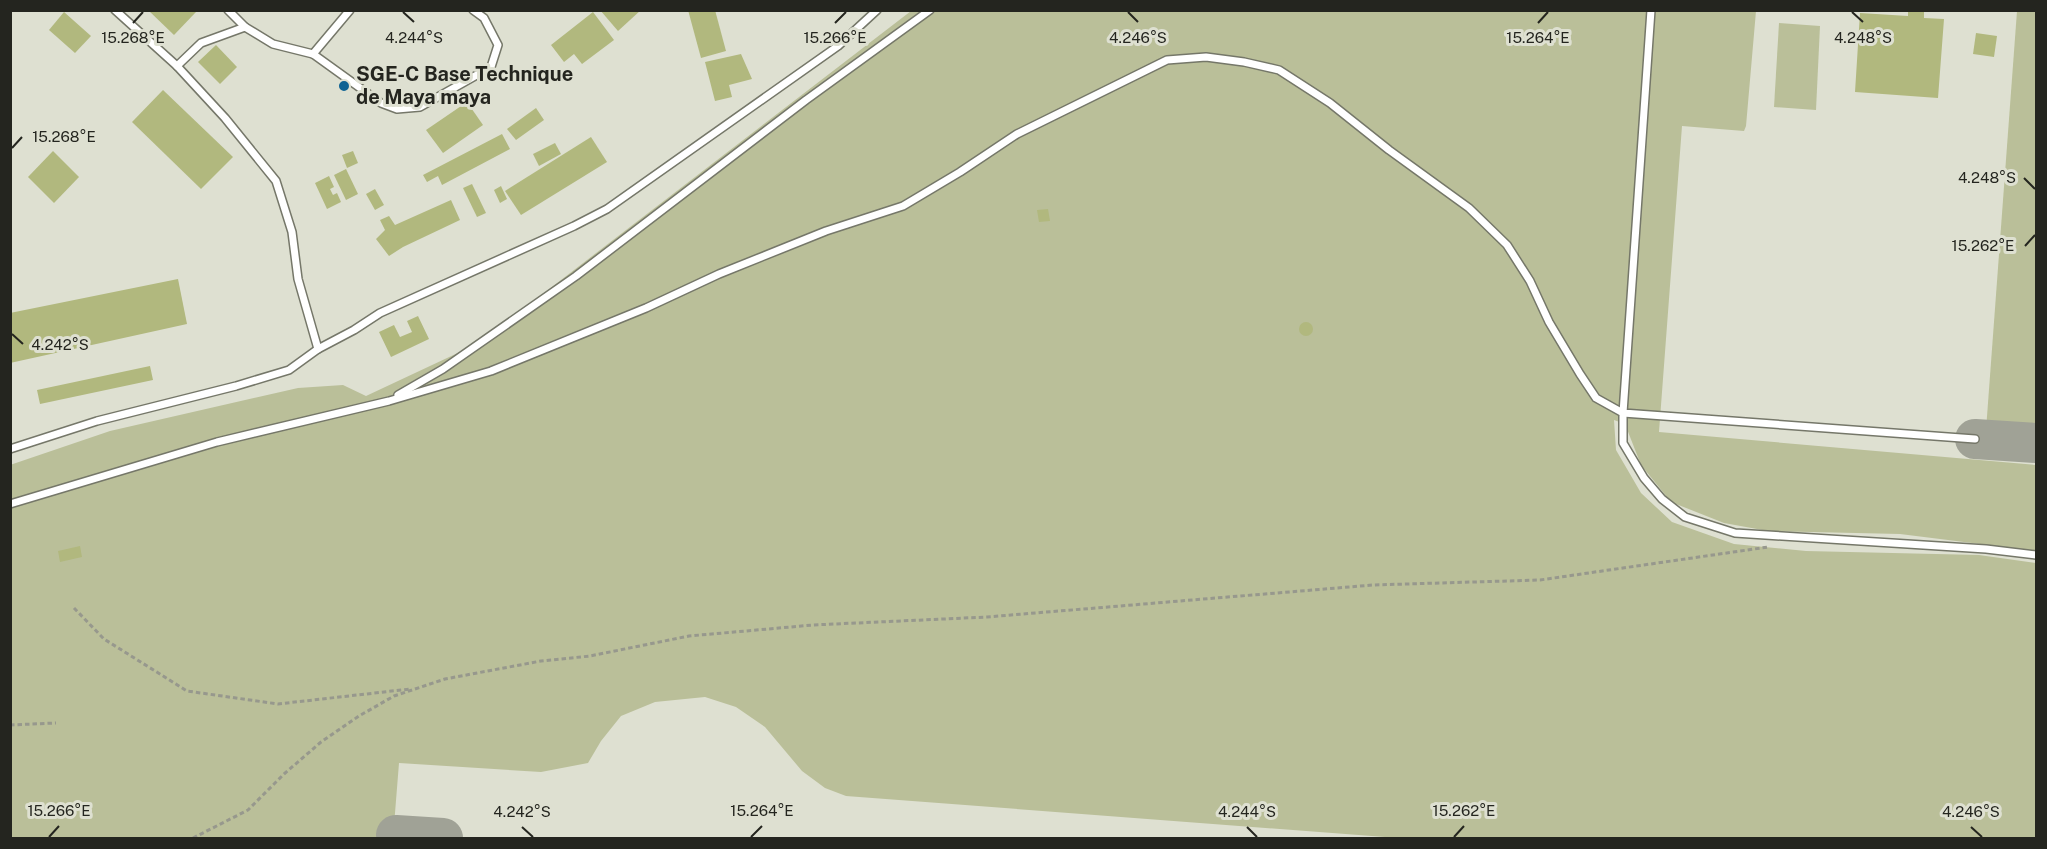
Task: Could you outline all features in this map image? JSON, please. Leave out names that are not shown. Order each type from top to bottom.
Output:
[{"type":"lane","points":[[115,10],[177,66],[225,118],[276,181],[292,232],[298,279],[318,349]]},
{"type":"lane","points":[[228,10],[245,27],[273,44],[313,54],[381,103],[397,109],[420,107],[491,68],[498,45],[484,18],[474,10]]},
{"type":"lane","points":[[313,54],[350,10]]},
{"type":"lane","points":[[10,449],[97,421],[236,386],[289,370],[318,349],[380,313],[574,226],[607,209],[838,45],[877,10]]},
{"type":"lane","points":[[388,401],[443,369],[576,276],[806,100],[930,10]]},
{"type":"lane","points":[[1651,10],[1623,413],[1623,443],[1644,478],[1662,499],[1685,517],[1735,533],[1986,549],[2037,555]]},
{"type":"lane","points":[[177,66],[201,43],[245,27]]},
{"type":"lane","points":[[10,504],[217,442],[388,401],[491,371],[826,231],[903,206],[1017,134],[1167,60],[1206,57],[1279,70],[1330,104],[1469,208],[1507,245],[1530,281],[1564,348],[1596,398],[1623,413],[1975,439]]},
{"type":"path","points":[[194,838],[248,810],[321,742],[394,696],[446,679],[541,661],[590,656],[689,636],[813,625],[987,617],[1372,585],[1540,580],[1770,547]]},
{"type":"path","points":[[74,608],[104,639],[188,691],[278,705],[417,688]]},
{"type":"path","points":[[10,725],[56,723]]},
{"type":"green space","points":[[911,11],[1756,11],[1744,131],[1682,126],[1659,432],[2036,465],[2036,551],[1900,534],[1768,531],[1724,523],[1671,502],[1641,465],[1625,424],[1614,420],[1616,450],[1641,493],[1672,522],[1734,544],[1806,551],[1979,555],[2036,563],[2036,838],[1398,838],[846,796],[825,788],[802,771],[765,727],[736,707],[705,697],[655,702],[621,716],[601,741],[588,763],[541,772],[399,763],[393,838],[11,838],[10,465],[110,431],[298,388],[343,385],[366,396],[479,343]]},
{"type":"green space","points":[[2017,11],[2036,11],[2036,434],[1986,430]]},
{"type":"green space","points":[[1779,23],[1820,26],[1816,110],[1774,107]]},
{"type":"building","points":[[148,10],[194,10],[196,12],[174,35]]},
{"type":"building","points":[[600,10],[641,10],[618,31]]},
{"type":"building","points":[[688,10],[715,10],[726,51],[701,58]]},
{"type":"building","points":[[1908,10],[1924,10],[1924,18],[1944,19],[1938,98],[1855,92],[1860,13],[1908,16]]},
{"type":"building","points":[[64,12],[91,36],[75,53],[49,30]]},
{"type":"building","points":[[593,12],[614,40],[582,64],[574,54],[564,62],[551,45]]},
{"type":"building","points":[[1976,33],[1997,36],[1994,57],[1973,54]]},
{"type":"building","points":[[216,45],[237,67],[220,84],[198,62]]},
{"type":"building","points":[[741,54],[752,79],[729,85],[732,97],[715,101],[705,62]]},
{"type":"building","points":[[163,90],[233,157],[201,189],[132,122]]},
{"type":"building","points":[[467,102],[483,125],[443,153],[426,130]]},
{"type":"building","points":[[536,108],[544,120],[516,140],[507,129]]},
{"type":"building","points":[[502,134],[510,149],[442,185],[438,176],[427,182],[423,175]]},
{"type":"building","points":[[591,137],[607,162],[521,215],[505,191]]},
{"type":"building","points":[[555,143],[561,154],[539,166],[533,154]]},
{"type":"building","points":[[53,151],[79,177],[54,203],[28,177]]},
{"type":"building","points":[[353,151],[358,163],[347,168],[342,155]]},
{"type":"building","points":[[346,169],[358,194],[346,200],[334,175]]},
{"type":"building","points":[[329,176],[334,187],[330,189],[333,195],[337,193],[341,202],[327,209],[315,183]]},
{"type":"building","points":[[472,184],[486,213],[477,217],[463,188]]},
{"type":"building","points":[[501,186],[507,199],[500,203],[494,190]]},
{"type":"building","points":[[375,189],[384,205],[375,210],[366,194]]},
{"type":"building","points":[[451,200],[460,220],[389,256],[376,239],[385,230],[380,220],[389,216],[395,225]]},
{"type":"building","points":[[1048,209],[1050,221],[1039,222],[1037,210]]},
{"type":"building","points":[[178,279],[187,324],[10,363],[10,313]]},
{"type":"building","points":[[418,316],[429,339],[391,357],[379,332],[394,325],[400,337],[412,332],[407,321]]},
{"type":"building","points":[[1303,322],[1309,322],[1313,329],[1309,336],[1303,336],[1299,332],[1299,326]]},
{"type":"building","points":[[150,366],[153,380],[40,404],[37,390]]},
{"type":"building","points":[[80,546],[82,557],[60,562],[58,551]]},
{"type":"taxiway","points":[[1975,439],[2036,443]]},
{"type":"taxiway","points":[[396,835],[443,838]]},
{"type":"place","name":"SGE-C Base Technique de Maya maya","points":[[344,86]]}]
